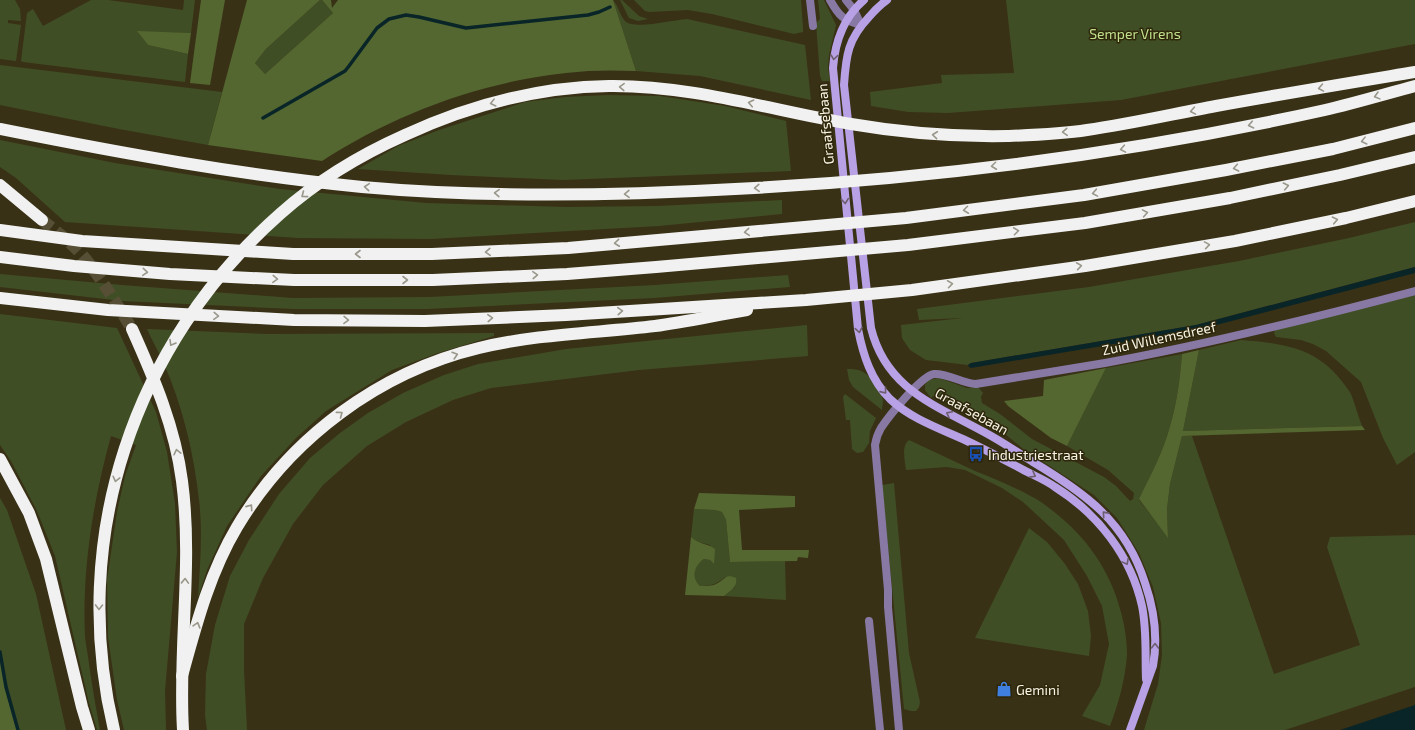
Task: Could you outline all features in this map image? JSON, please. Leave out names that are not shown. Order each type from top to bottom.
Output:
[{"type":"highway","points":[[114,730],[107,700],[100,643],[100,579],[108,512],[126,441],[139,406],[164,356],[192,312],[222,272],[249,243],[280,213],[300,198],[351,162],[384,144],[434,121],[477,107],[524,96],[608,86],[668,89],[721,97],[852,124],[899,131],[944,136],[1009,136],[1083,131],[1415,72]]},
{"type":"highway","points":[[0,129],[116,152],[283,178],[363,187],[425,191],[565,196],[656,194],[902,178],[1084,155],[1221,132],[1328,109],[1415,86]]},
{"type":"highway","points":[[0,230],[82,240],[294,254],[432,254],[568,248],[906,218],[1084,195],[1226,170],[1333,149],[1415,128]]},
{"type":"highway","points":[[0,257],[74,266],[170,274],[294,280],[433,280],[567,274],[908,245],[1085,223],[1230,198],[1340,175],[1415,157]]},
{"type":"highway","points":[[0,185],[42,220]]},
{"type":"highway","points":[[0,298],[108,310],[294,320],[425,321],[566,315],[806,300],[912,290],[1085,266],[1235,241],[1346,218],[1415,201]]},
{"type":"highway","points":[[182,676],[198,620],[216,571],[237,527],[252,505],[269,482],[300,447],[341,413],[380,386],[397,377],[440,359],[477,348],[564,334],[656,326],[806,300]]},
{"type":"highway","points":[[132,329],[152,373],[166,410],[178,455],[182,480],[186,529],[182,676],[183,730]]},
{"type":"highway","points":[[0,459],[29,513],[46,559],[89,730]]},
{"type":"main road","name":"Graafsebaan","points":[[864,0],[846,21],[835,48],[833,68],[858,328],[861,343],[872,374],[884,393],[899,406],[922,420],[979,446],[1054,486],[1095,518],[1121,553],[1134,578],[1138,590],[1144,620],[1146,683]]},
{"type":"main road","name":"Graafsebaan","points":[[887,0],[861,25],[853,37],[849,47],[845,68],[844,85],[871,328],[874,340],[888,367],[911,391],[930,404],[986,432],[1058,476],[1090,499],[1111,521],[1127,544],[1139,567],[1148,590],[1153,615],[1155,655],[1130,730]]},
{"type":"street","points":[[810,0],[813,26]]},
{"type":"street","points":[[830,0],[846,21],[861,25]]},
{"type":"street","points":[[846,0],[854,10],[861,25]]},
{"type":"street","name":"Zuid Willemsdreef","points":[[911,391],[927,376],[932,374],[940,374],[965,383],[976,384],[1105,362],[1238,335],[1319,316],[1415,290]]},
{"type":"street","points":[[899,730],[875,453],[876,438],[878,433],[911,391]]},
{"type":"street","points":[[869,621],[880,730]]},
{"type":"green space","points":[[0,0],[15,0],[20,9],[21,21],[8,20],[8,23],[21,25],[16,61],[0,59]]},
{"type":"green space","points":[[91,0],[108,0],[183,10],[184,0],[195,0],[191,33],[138,32],[148,45],[188,54],[185,82],[21,61],[27,13],[33,9],[43,26]]},
{"type":"green space","points":[[201,0],[225,0],[210,85],[190,83]]},
{"type":"green space","points":[[247,0],[320,0],[266,49],[255,63],[265,74],[333,13],[322,0],[331,0],[332,8],[338,0],[613,0],[636,71],[583,71],[534,77],[470,92],[408,115],[350,144],[322,161],[208,145]]},
{"type":"green space","points":[[320,0],[322,0],[333,13],[265,74],[255,63],[266,49]]},
{"type":"green space","points":[[613,0],[623,19],[630,24],[645,25],[687,19],[805,45],[811,100],[700,76],[636,71]]},
{"type":"green space","points":[[620,0],[622,0],[639,16],[648,19],[638,21],[629,18]]},
{"type":"green space","points":[[634,0],[801,0],[803,32],[794,34],[712,14],[688,10],[649,12],[645,11]]},
{"type":"green space","points":[[818,0],[824,0],[836,25],[829,55],[828,67],[830,81],[822,81],[820,76],[816,23],[820,19]]},
{"type":"green space","name":"Semper Virens","points":[[1006,0],[1415,0],[1415,44],[1121,100],[948,113],[908,112],[871,106],[870,92],[942,83],[941,75],[1014,73]]},
{"type":"green space","points":[[137,31],[191,33],[188,54],[148,45]]},
{"type":"green space","points":[[0,65],[222,92],[208,145],[0,105]]},
{"type":"green space","points":[[607,95],[660,96],[725,106],[786,121],[791,171],[563,180],[358,169],[398,146],[439,130],[525,102],[565,97]]},
{"type":"green space","points":[[0,140],[115,163],[280,189],[426,203],[565,207],[658,206],[782,200],[782,214],[659,226],[431,239],[298,238],[65,222],[16,178],[0,167]]},
{"type":"green space","points":[[1415,222],[1415,267],[1196,325],[971,363],[968,365],[926,360],[910,350],[902,338],[901,325],[962,318],[919,320],[917,309],[1089,287],[1239,261],[1349,238]]},
{"type":"green space","points":[[0,274],[293,298],[430,297],[655,285],[788,275],[790,287],[654,298],[428,309],[293,309],[122,301],[0,287]]},
{"type":"green space","points":[[1415,294],[1415,452],[1397,465],[1383,438],[1361,382],[1326,351],[1301,340],[1276,337],[1274,333],[1275,330]]},
{"type":"green space","points":[[0,314],[117,328],[156,412],[167,452],[175,504],[177,552],[165,691],[166,730],[124,730],[117,700],[108,637],[107,580],[117,512],[125,476],[136,445],[111,436],[99,485],[90,535],[85,586],[85,637],[100,730],[97,730],[89,703],[55,556],[37,511],[11,461],[0,445]]},
{"type":"green space","points":[[807,325],[808,356],[639,370],[491,388],[453,400],[406,422],[367,446],[323,485],[293,524],[263,578],[244,624],[244,670],[247,730],[207,730],[205,715],[206,674],[215,625],[230,576],[249,540],[279,494],[310,458],[340,433],[368,413],[403,393],[444,375],[478,364],[566,349]]},
{"type":"green space","points":[[147,329],[268,334],[494,333],[494,336],[438,353],[392,370],[326,411],[296,438],[261,476],[227,526],[207,570],[198,598],[201,524],[191,448],[171,380]]},
{"type":"green space","points":[[1241,340],[1283,345],[1308,353],[1319,360],[1330,368],[1350,392],[1362,426],[1183,431],[1199,350]]},
{"type":"green space","points":[[1199,350],[1183,431],[1362,426],[1365,430],[1182,436],[1170,484],[1167,509],[1168,538],[1139,499],[1152,473],[1170,426],[1178,390],[1182,354]]},
{"type":"green space","points":[[1182,354],[1175,408],[1170,426],[1160,455],[1139,500],[1168,537],[1167,509],[1170,484],[1182,436],[1192,436],[1274,674],[1360,645],[1327,547],[1330,537],[1415,535],[1415,687],[1285,730],[1144,730],[1158,684],[1162,655],[1161,623],[1153,587],[1139,553],[1117,518],[1094,495],[1022,448],[992,423],[966,408],[933,396],[931,398],[925,390],[925,385],[928,380],[939,378],[967,388],[978,387],[983,393],[981,397],[982,403],[1000,414],[1032,439],[1104,477],[1116,486],[1130,501],[1133,499],[1134,493],[1108,470],[1067,446],[1106,368]]},
{"type":"green space","points":[[1106,368],[1067,446],[1051,438],[1008,406],[1004,401],[1043,396],[1044,380]]},
{"type":"green space","points":[[847,369],[861,371],[873,380],[882,396],[882,410],[853,387],[849,380]]},
{"type":"green space","points":[[845,394],[876,418],[870,431],[869,443],[863,452],[857,453],[852,449],[850,420],[846,420],[843,397]]},
{"type":"green space","points":[[909,440],[1033,497],[1056,513],[1092,551],[1110,581],[1117,598],[1126,640],[1127,655],[1123,682],[1119,700],[1110,726],[1082,716],[1100,685],[1109,644],[1102,606],[1087,576],[1064,540],[1023,502],[1002,488],[965,470],[947,467],[906,470],[904,450]]},
{"type":"green space","points":[[894,483],[909,653],[920,702],[916,711],[904,709],[882,485]]},
{"type":"green space","points":[[699,493],[795,496],[795,507],[739,510],[742,550],[809,550],[808,558],[798,557],[797,561],[730,562],[726,520],[722,512],[715,510],[694,509]]},
{"type":"green space","points":[[0,498],[7,510],[36,594],[66,730],[18,730],[6,687],[0,652]]},
{"type":"green space","points":[[694,509],[715,510],[722,512],[726,520],[730,562],[785,561],[786,600],[724,596],[735,587],[725,577],[714,584],[700,586],[694,575],[697,565],[704,559],[710,560],[714,564],[710,545],[695,541],[691,537]]},
{"type":"green space","points":[[1029,528],[1047,542],[1065,564],[1078,584],[1088,611],[1091,636],[1089,656],[975,638]]},
{"type":"green space","points":[[691,537],[715,549],[714,564],[710,560],[704,559],[696,568],[695,579],[700,586],[714,585],[730,576],[736,578],[735,586],[724,596],[685,595]]},
{"type":"green space","points":[[0,652],[6,687],[18,730],[0,730]]},
{"type":"water","points":[[1415,267],[1415,273],[1197,330],[971,368],[968,365],[971,363],[1196,325]]},
{"type":"water","points":[[1415,705],[1415,730],[1340,730]]},
{"type":"waterway","points":[[263,118],[345,71],[377,28],[389,19],[406,15],[466,28],[588,15],[610,7]]},
{"type":"waterway","points":[[0,652],[6,687],[18,730]]},
{"type":"tunnel","points":[[42,220],[78,250],[83,256],[105,286],[132,329]]},
{"type":"place","name":"Industriestraat","points":[[976,454]]},
{"type":"place","name":"Gemini","points":[[1004,689]]}]
